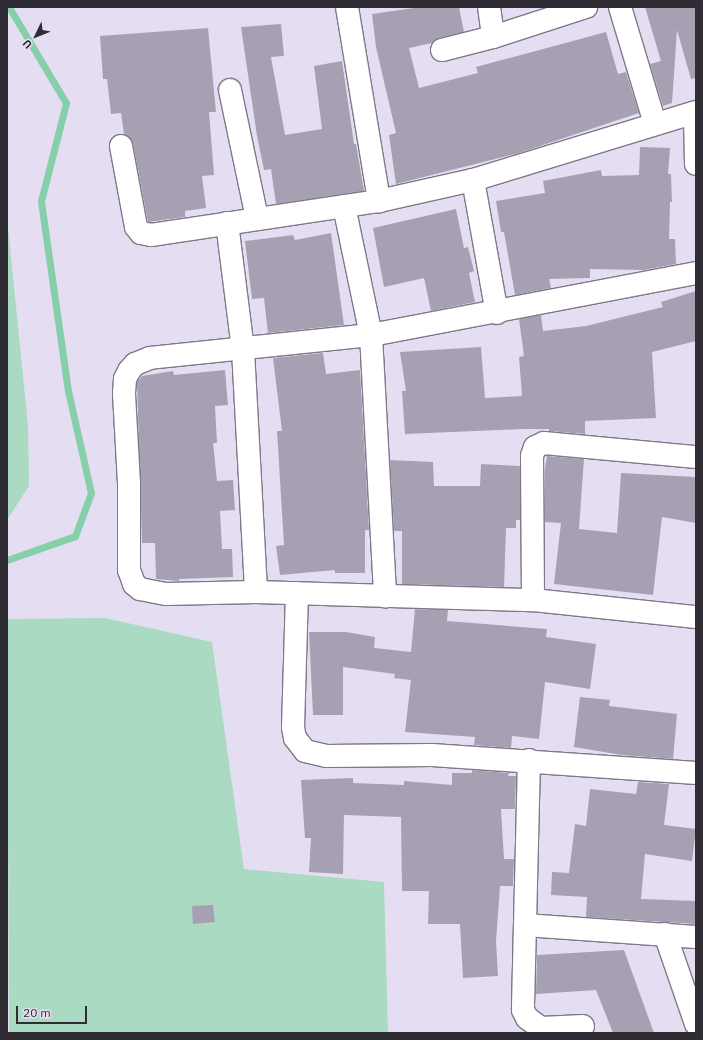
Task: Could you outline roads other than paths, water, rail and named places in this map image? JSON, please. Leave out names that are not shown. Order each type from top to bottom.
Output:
[{"type":"street","points":[[347,7],[379,201]]},
{"type":"street","points":[[489,7],[493,38]]},
{"type":"street","points":[[442,50],[493,38],[586,7]]},
{"type":"street","points":[[620,7],[656,124]]},
{"type":"street","points":[[230,90],[257,218]]},
{"type":"street","points":[[121,146],[135,224],[141,233],[151,235],[379,201],[473,180],[696,113],[696,164]]},
{"type":"street","points":[[473,180],[497,313]]},
{"type":"street","points":[[344,206],[371,335],[384,597]]},
{"type":"street","points":[[227,223],[243,350],[256,592]]},
{"type":"street","points":[[696,273],[497,313],[371,335],[243,350],[150,358],[135,364],[129,371],[125,379],[124,394],[129,483],[129,570],[134,584],[149,592],[256,592],[384,597],[533,600],[696,616]]},
{"type":"street","points":[[533,600],[532,456],[535,447],[544,443],[696,457]]},
{"type":"street","points":[[297,593],[293,727],[295,738],[305,751],[326,756],[432,755],[529,760],[696,773]]},
{"type":"street","points":[[529,760],[522,1004],[527,1018],[541,1028],[583,1026]]},
{"type":"street","points":[[525,924],[696,937]]},
{"type":"street","points":[[665,934],[696,1024]]},
{"type":"waterway","points":[[7,560],[75,536],[91,493],[68,391],[41,201],[66,103],[9,7]]}]
